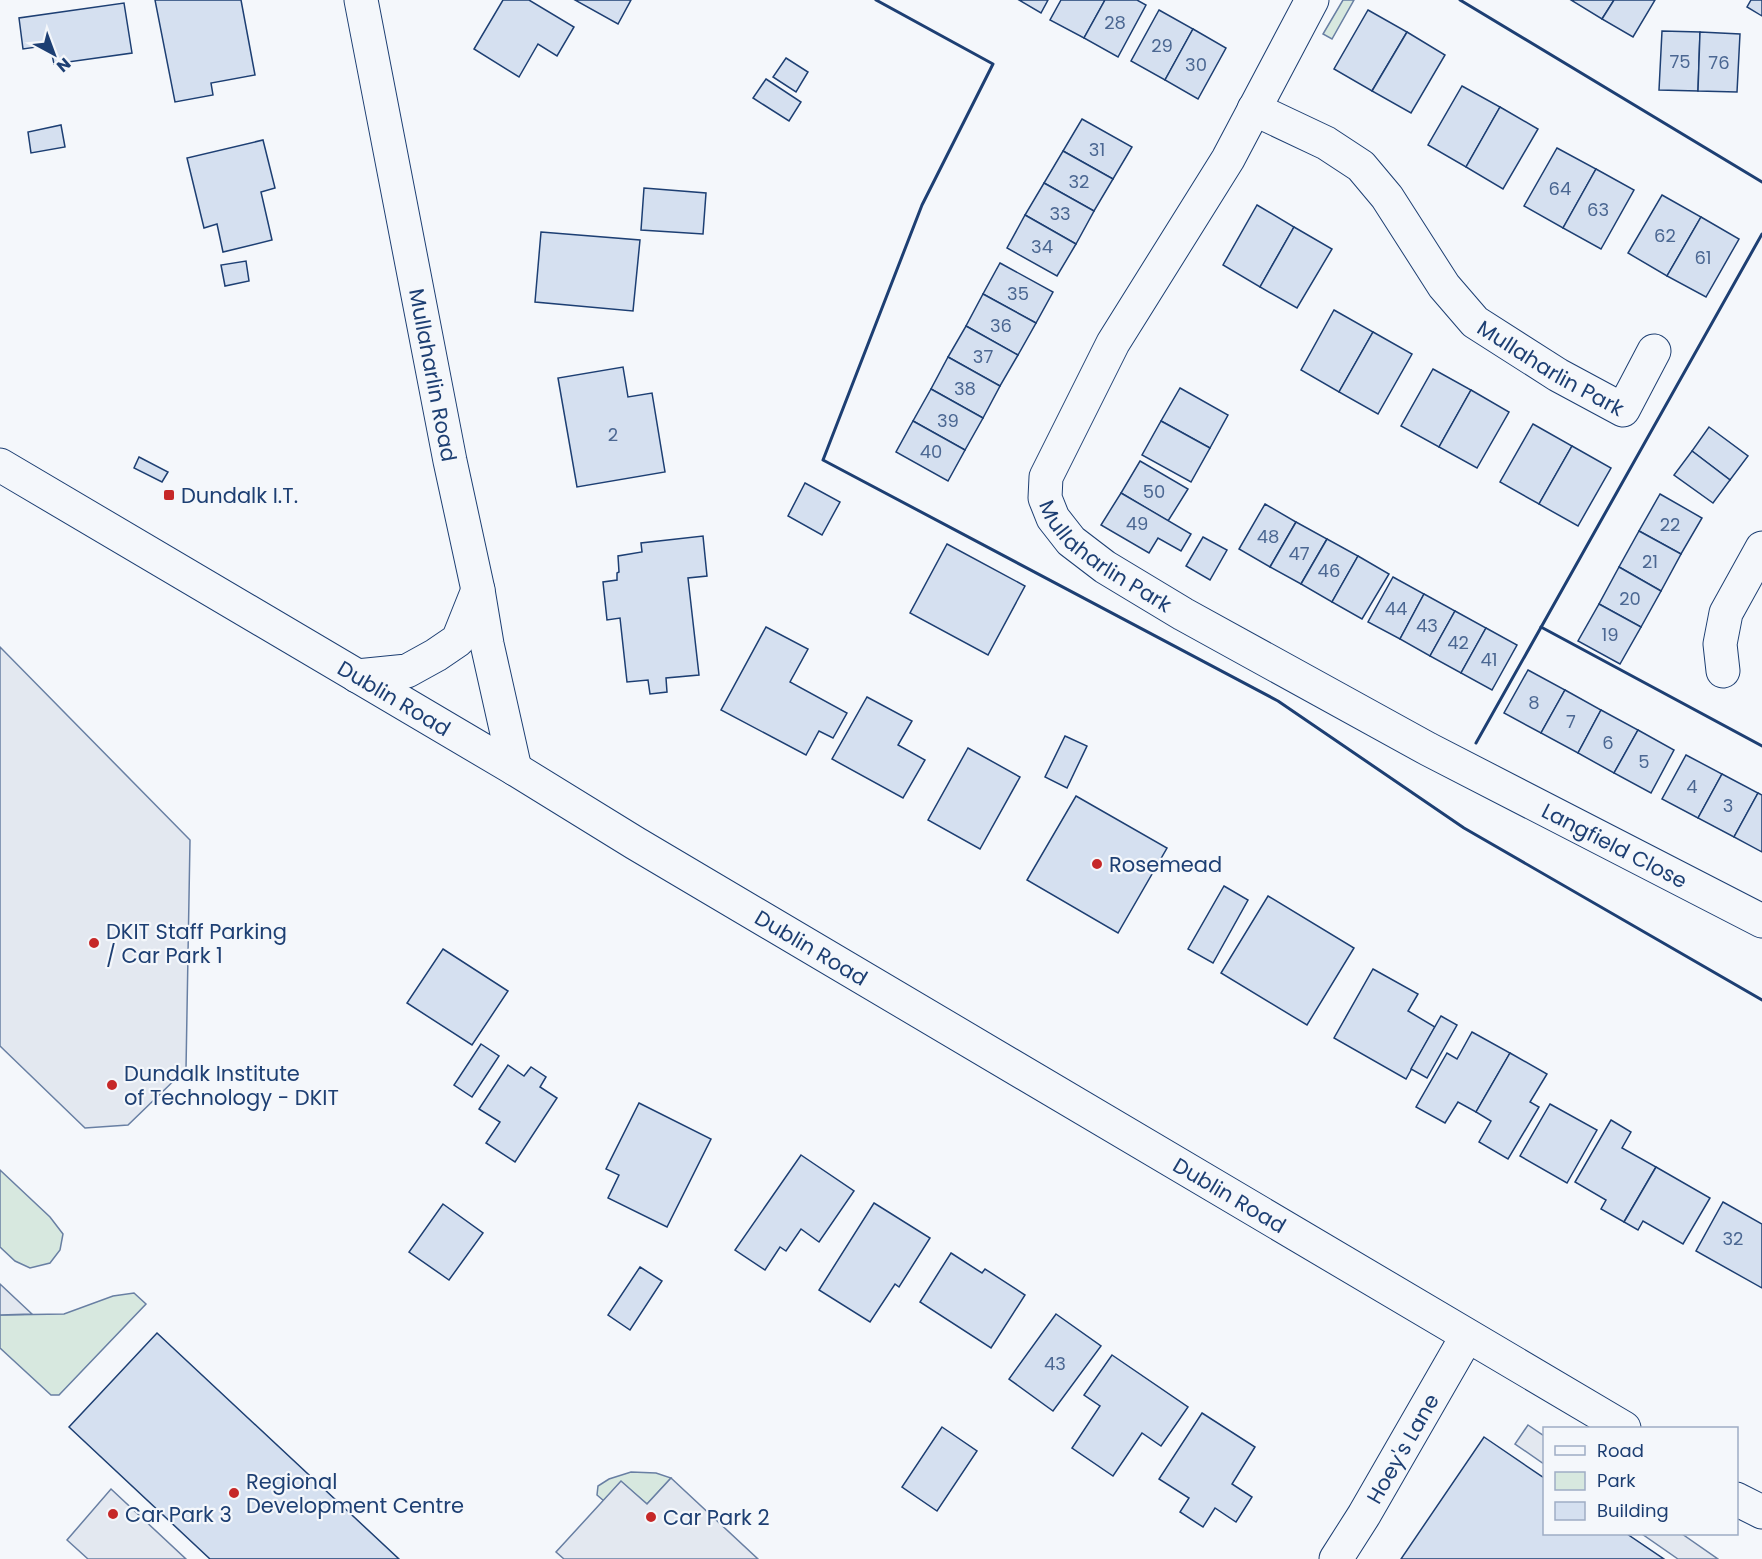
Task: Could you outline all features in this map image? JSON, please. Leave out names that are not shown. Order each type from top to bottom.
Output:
[{"type":"street","name":"Mullaharlin Road","points":[[361,0],[450,461],[515,769]]},
{"type":"street","name":"Mullaharlin Park","points":[[1312,0],[1228,159],[1113,344],[1046,477],[1045,498],[1053,518],[1071,541],[1106,567],[1183,614],[1468,769]]},
{"type":"street","name":"Mullaharlin Park","points":[[1254,109],[1326,143],[1361,166],[1387,197],[1444,286],[1475,322],[1558,375],[1623,410],[1654,351]]},
{"type":"street","name":"Dublin Road","points":[[0,465],[1622,1427]]},
{"type":"street","points":[[1723,671],[1720,644],[1726,613],[1762,548]]},
{"type":"street","points":[[357,676],[407,671],[436,655],[458,639],[478,590]]},
{"type":"street","name":"Langfield Close","points":[[1468,769],[1762,921]]},
{"type":"street","name":"Hoey's Lane","points":[[1336,1559],[1364,1515],[1467,1336]]},
{"type":"street","points":[[1738,1500],[1762,1512]]},
{"type":"green space","points":[[1343,0],[1354,0],[1332,39],[1323,34]]},
{"type":"green space","points":[[0,1170],[50,1217],[63,1234],[60,1250],[50,1263],[30,1268],[15,1261],[0,1247]]},
{"type":"green space","points":[[134,1293],[146,1304],[59,1395],[51,1395],[0,1348],[0,1315],[64,1314],[113,1296]]},
{"type":"green space","points":[[631,1472],[656,1473],[671,1478],[647,1504],[621,1482],[604,1501],[597,1495],[598,1486],[609,1479]]},
{"type":"shaded area","name":"DKIT Staff Parking / Car Park 1","points":[[0,647],[190,840],[186,1069],[128,1125],[85,1128],[0,1046]]},
{"type":"shaded area","points":[[0,1284],[32,1314],[0,1315]]},
{"type":"shaded area","points":[[1528,1425],[1543,1435],[1543,1463],[1515,1444]]},
{"type":"shaded area","name":"Car Park 2","points":[[671,1478],[758,1559],[564,1559],[556,1552],[621,1481],[647,1504]]},
{"type":"shaded area","name":"Car Park 3","points":[[111,1489],[186,1559],[88,1559],[67,1540]]},
{"type":"shaded area","points":[[1643,1535],[1683,1535],[1718,1559],[1678,1559]]},
{"type":"building","points":[[155,0],[241,0],[255,75],[211,83],[213,95],[175,102]]},
{"type":"building","points":[[503,0],[529,0],[574,27],[557,56],[538,44],[519,77],[474,49]]},
{"type":"building","points":[[575,0],[631,0],[618,24]]},
{"type":"building","points":[[1019,0],[1048,0],[1041,13]]},
{"type":"building","points":[[1061,0],[1105,0],[1084,38],[1050,20]]},
{"type":"building","points":[[1105,0],[1137,0],[1146,5],[1118,57],[1084,38]]},
{"type":"building","points":[[1571,0],[1614,0],[1602,19]]},
{"type":"building","points":[[1614,0],[1655,0],[1633,37],[1602,19]]},
{"type":"building","points":[[1751,0],[1762,0],[1762,16],[1747,7]]},
{"type":"building","points":[[124,3],[132,53],[54,64],[50,45],[23,49],[19,18]]},
{"type":"building","points":[[1159,10],[1193,29],[1165,80],[1131,61]]},
{"type":"building","points":[[1368,10],[1407,32],[1372,91],[1334,69]]},
{"type":"building","points":[[1193,29],[1226,48],[1198,99],[1165,80]]},
{"type":"building","points":[[1662,31],[1700,32],[1698,91],[1659,90]]},
{"type":"building","points":[[1407,32],[1445,55],[1411,113],[1372,91]]},
{"type":"building","points":[[1700,32],[1740,34],[1737,92],[1698,91]]},
{"type":"building","points":[[786,58],[808,72],[796,92],[773,77]]},
{"type":"building","points":[[766,79],[801,102],[789,121],[753,98]]},
{"type":"building","points":[[1462,86],[1500,107],[1466,167],[1428,145]]},
{"type":"building","points":[[1500,107],[1538,129],[1503,189],[1466,167]]},
{"type":"building","points":[[1082,119],[1132,147],[1113,179],[1063,151]]},
{"type":"building","points":[[61,125],[65,147],[31,153],[28,132]]},
{"type":"building","points":[[263,140],[275,188],[261,192],[272,240],[223,252],[217,224],[204,228],[187,158]]},
{"type":"building","points":[[1557,148],[1596,169],[1563,228],[1524,206]]},
{"type":"building","points":[[1063,151],[1113,179],[1094,211],[1044,183]]},
{"type":"building","points":[[1596,169],[1634,190],[1601,249],[1563,228]]},
{"type":"building","points":[[1044,183],[1094,211],[1076,244],[1025,215]]},
{"type":"building","points":[[644,188],[706,193],[703,234],[641,230]]},
{"type":"building","points":[[1662,195],[1701,217],[1667,276],[1628,253]]},
{"type":"building","points":[[1257,205],[1294,227],[1260,287],[1223,265]]},
{"type":"building","points":[[1025,215],[1076,244],[1057,276],[1007,248]]},
{"type":"building","points":[[1701,217],[1739,239],[1706,297],[1667,276]]},
{"type":"building","points":[[1294,227],[1332,249],[1297,308],[1260,287]]},
{"type":"building","points":[[541,232],[640,240],[633,311],[535,302]]},
{"type":"building","points":[[246,261],[249,281],[225,286],[221,265]]},
{"type":"building","points":[[1000,263],[1053,292],[1036,323],[983,294]]},
{"type":"building","points":[[983,294],[1036,323],[1018,355],[966,326]]},
{"type":"building","points":[[1334,310],[1373,332],[1339,392],[1301,370]]},
{"type":"building","points":[[966,326],[1018,355],[1000,386],[948,357]]},
{"type":"building","points":[[1373,332],[1412,354],[1378,414],[1339,392]]},
{"type":"building","points":[[948,357],[1000,386],[983,418],[931,389]]},
{"type":"building","points":[[623,367],[628,397],[652,393],[665,472],[577,487],[558,378]]},
{"type":"building","points":[[1433,369],[1471,390],[1439,447],[1401,426]]},
{"type":"building","points":[[1180,388],[1228,415],[1210,448],[1161,421]]},
{"type":"building","points":[[931,389],[983,418],[965,450],[913,421]]},
{"type":"building","points":[[1471,390],[1509,412],[1477,468],[1439,447]]},
{"type":"building","points":[[913,421],[965,450],[948,481],[896,452]]},
{"type":"building","points":[[1161,421],[1210,448],[1191,482],[1142,455]]},
{"type":"building","points":[[1533,424],[1572,446],[1539,504],[1500,482]]},
{"type":"building","points":[[1709,427],[1748,456],[1730,480],[1692,451]]},
{"type":"building","points":[[1572,446],[1611,468],[1578,526],[1539,504]]},
{"type":"building","points":[[1692,451],[1730,480],[1713,503],[1674,475]]},
{"type":"building","points":[[139,457],[168,472],[162,482],[134,468]]},
{"type":"building","points":[[1140,461],[1188,489],[1168,521],[1121,493]]},
{"type":"building","points":[[805,483],[840,502],[822,535],[788,516]]},
{"type":"building","points":[[1121,493],[1191,534],[1181,551],[1158,538],[1149,553],[1101,525]]},
{"type":"building","points":[[1660,494],[1702,518],[1681,554],[1639,531]]},
{"type":"building","points":[[1265,504],[1296,522],[1270,567],[1239,549]]},
{"type":"building","points":[[1296,522],[1327,539],[1301,584],[1270,567]]},
{"type":"building","points":[[1639,531],[1681,554],[1661,591],[1619,567]]},
{"type":"building","points":[[703,536],[707,576],[688,578],[699,675],[666,678],[667,692],[650,694],[648,680],[627,682],[620,618],[607,620],[603,582],[617,580],[618,556],[642,552],[641,543]]},
{"type":"building","points":[[1203,537],[1227,550],[1210,580],[1186,566]]},
{"type":"building","points":[[1327,539],[1358,556],[1332,602],[1301,584]]},
{"type":"building","points":[[947,544],[1025,586],[988,655],[910,613]]},
{"type":"building","points":[[1358,556],[1389,574],[1362,619],[1332,602]]},
{"type":"building","points":[[1619,567],[1661,591],[1641,627],[1599,604]]},
{"type":"building","points":[[1393,577],[1424,594],[1400,639],[1368,622]]},
{"type":"building","points":[[1424,594],[1455,611],[1430,656],[1400,639]]},
{"type":"building","points":[[1599,604],[1641,627],[1620,664],[1578,641]]},
{"type":"building","points":[[1455,611],[1486,628],[1461,673],[1430,656]]},
{"type":"building","points":[[766,627],[808,649],[790,682],[847,713],[833,738],[819,731],[806,755],[721,710]]},
{"type":"building","points":[[1486,628],[1517,645],[1492,690],[1461,673]]},
{"type":"building","points":[[1528,670],[1565,690],[1541,733],[1504,713]]},
{"type":"building","points":[[1565,690],[1601,710],[1578,753],[1541,733]]},
{"type":"building","points":[[867,697],[912,721],[898,745],[925,760],[903,798],[832,759]]},
{"type":"building","points":[[1601,710],[1638,730],[1614,773],[1578,753]]},
{"type":"building","points":[[1638,730],[1674,750],[1651,793],[1614,773]]},
{"type":"building","points":[[1065,736],[1087,746],[1067,788],[1045,777]]},
{"type":"building","points":[[968,748],[1020,777],[980,849],[928,820]]},
{"type":"building","points":[[1686,755],[1722,774],[1698,818],[1662,799]]},
{"type":"building","points":[[1722,774],[1758,793],[1734,837],[1698,818]]},
{"type":"building","points":[[1758,793],[1762,795],[1762,852],[1734,837]]},
{"type":"building","name":"Rosemead","points":[[1076,796],[1167,848],[1118,933],[1027,880]]},
{"type":"building","points":[[1224,886],[1248,900],[1213,963],[1188,949]]},
{"type":"building","points":[[1268,896],[1354,948],[1307,1025],[1221,973]]},
{"type":"building","points":[[443,949],[508,991],[472,1045],[407,1003]]},
{"type":"building","points":[[1373,969],[1418,994],[1408,1011],[1435,1027],[1406,1079],[1334,1038]]},
{"type":"building","points":[[1441,1016],[1457,1025],[1427,1078],[1411,1069]]},
{"type":"building","points":[[1472,1032],[1510,1053],[1476,1112],[1458,1102],[1445,1123],[1416,1107],[1447,1053],[1457,1059]]},
{"type":"building","points":[[481,1044],[499,1056],[472,1097],[454,1085]]},
{"type":"building","points":[[1510,1053],[1547,1074],[1530,1102],[1539,1107],[1508,1159],[1479,1142],[1491,1121],[1476,1112]]},
{"type":"building","points":[[508,1065],[524,1076],[531,1067],[546,1077],[540,1087],[557,1098],[515,1162],[486,1143],[500,1122],[479,1109]]},
{"type":"building","points":[[639,1103],[711,1139],[667,1227],[608,1198],[619,1175],[606,1169]]},
{"type":"building","points":[[1550,1104],[1597,1130],[1567,1183],[1520,1156]]},
{"type":"building","points":[[1611,1120],[1631,1132],[1622,1148],[1656,1167],[1624,1222],[1601,1209],[1606,1200],[1575,1182]]},
{"type":"building","points":[[801,1155],[854,1191],[819,1242],[801,1229],[786,1251],[780,1247],[765,1270],[735,1250]]},
{"type":"building","points":[[1656,1167],[1710,1198],[1683,1244],[1643,1221],[1638,1230],[1624,1222]]},
{"type":"building","points":[[1723,1202],[1762,1224],[1762,1288],[1696,1251]]},
{"type":"building","points":[[874,1203],[930,1238],[899,1287],[895,1284],[870,1322],[819,1290]]},
{"type":"building","points":[[443,1204],[483,1233],[449,1280],[409,1252]]},
{"type":"building","points":[[951,1253],[982,1273],[985,1269],[1025,1295],[991,1348],[920,1302]]},
{"type":"building","points":[[640,1267],[662,1281],[630,1330],[608,1315]]},
{"type":"building","points":[[1056,1314],[1101,1346],[1053,1411],[1009,1379]]},
{"type":"building","name":"Regional Development Centre","points":[[157,1333],[399,1559],[210,1559],[69,1427]]},
{"type":"building","points":[[1112,1355],[1188,1407],[1161,1446],[1142,1433],[1113,1476],[1072,1448],[1100,1406],[1084,1395]]},
{"type":"building","points":[[1202,1413],[1255,1447],[1232,1484],[1252,1497],[1236,1522],[1215,1508],[1203,1527],[1180,1512],[1189,1498],[1159,1479]]},
{"type":"building","points":[[942,1427],[977,1451],[937,1511],[902,1487]]},
{"type":"building","points":[[1484,1437],[1543,1477],[1543,1535],[1628,1535],[1664,1559],[1401,1559]]},
{"type":"wall","points":[[876,0],[993,64],[922,205],[823,460],[1278,701],[1464,828],[1762,1000]]},
{"type":"wall","points":[[1460,0],[1762,182]]},
{"type":"wall","points":[[1476,743],[1762,234]]},
{"type":"wall","points":[[1541,627],[1762,746]]},
{"type":"place","name":"Dundalk I.T.","points":[[169,495]]},
{"type":"place","name":"Rosemead","points":[[1097,864]]},
{"type":"place","name":"DKIT Staff Parking / Car Park 1","points":[[94,943]]},
{"type":"place","name":"Dundalk Institute of Technology - DKIT","points":[[112,1085]]},
{"type":"place","name":"Regional Development Centre","points":[[234,1493]]},
{"type":"place","name":"Car Park 3","points":[[113,1514]]},
{"type":"place","name":"Car Park 2","points":[[651,1517]]}]
